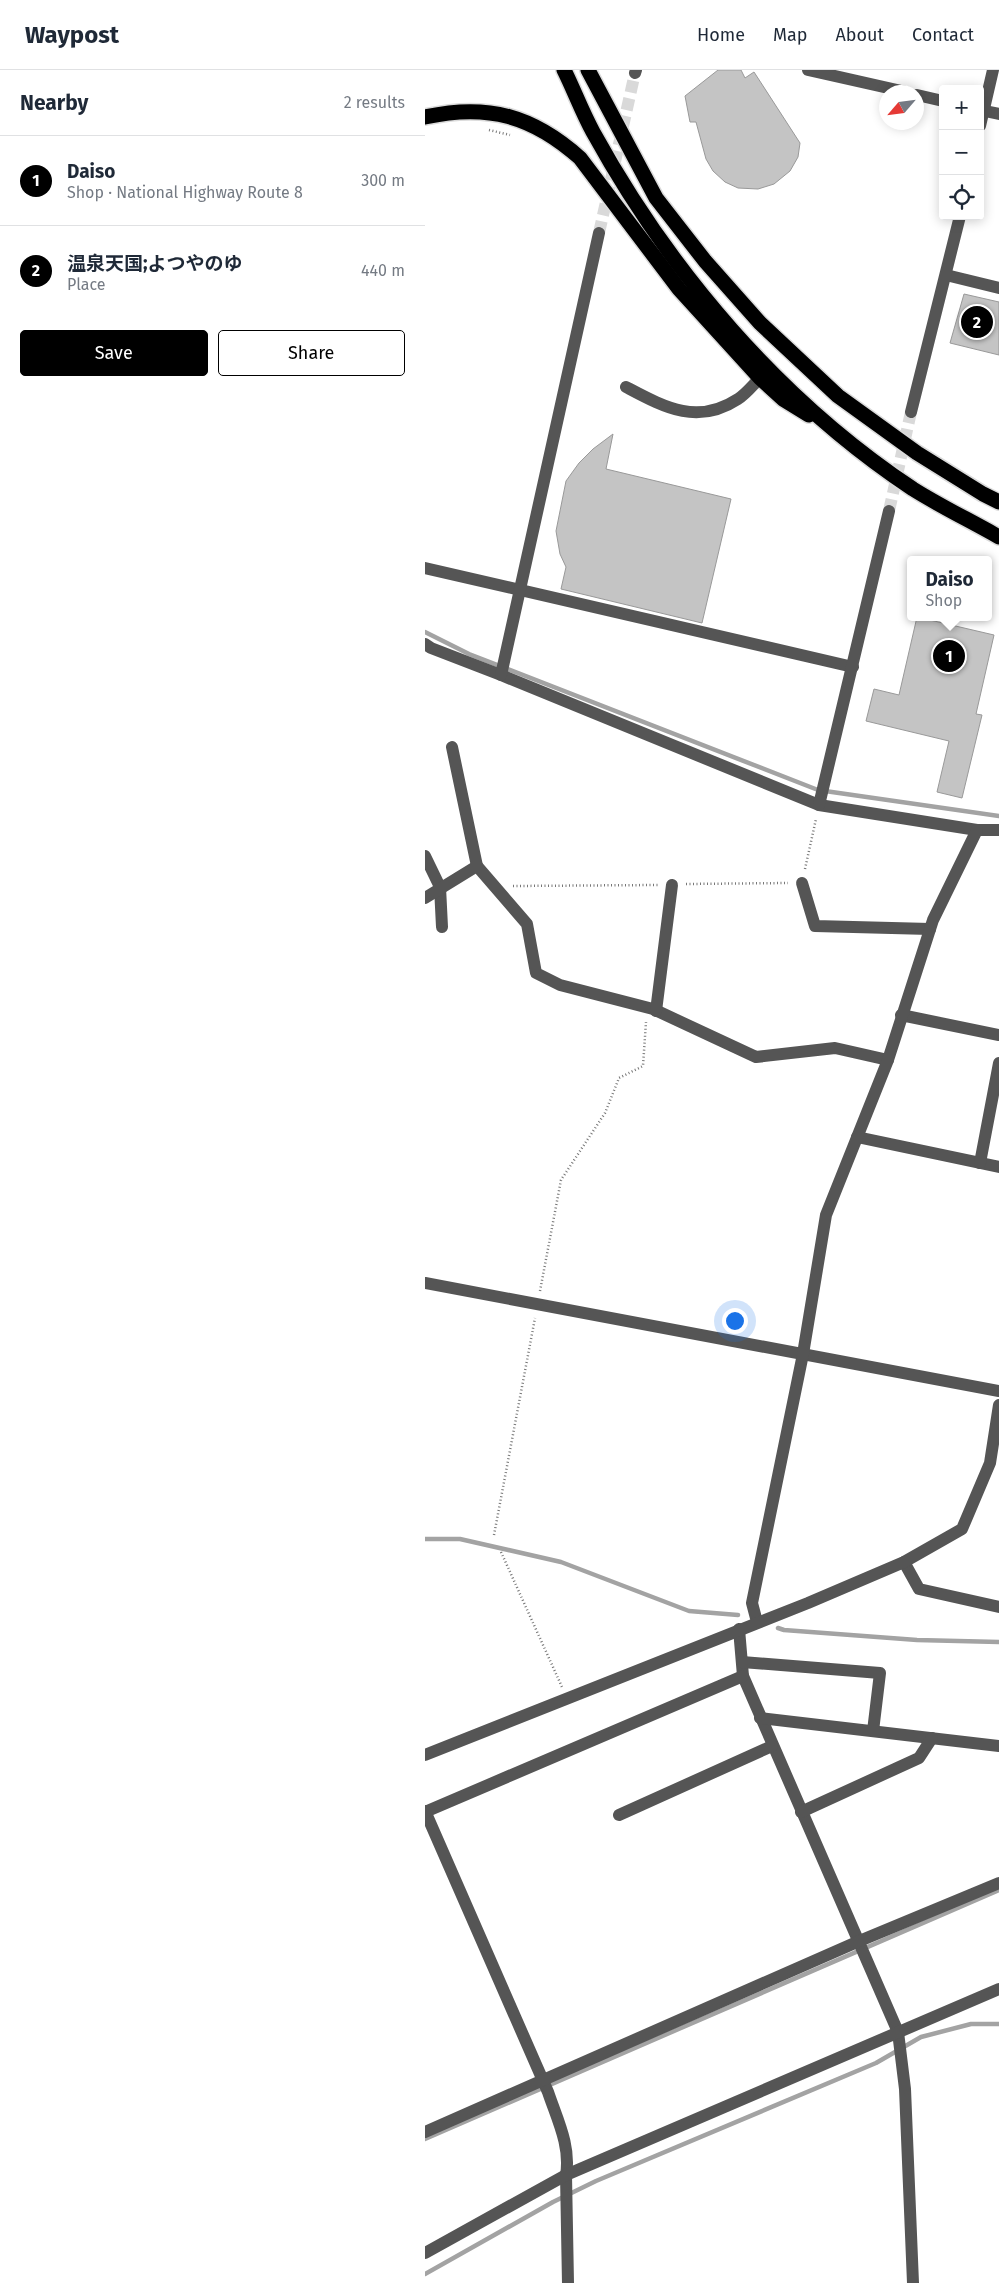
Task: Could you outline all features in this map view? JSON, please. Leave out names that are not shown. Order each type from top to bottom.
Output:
[{"type":"highway","points":[[564,70],[593,131],[641,210],[698,292],[757,357],[833,430]]},
{"type":"highway","points":[[588,70],[656,198],[705,261],[760,323],[838,396],[917,453],[999,502]]},
{"type":"highway","points":[[425,117],[444,113],[476,112],[506,115],[523,119],[560,140],[580,158],[679,289],[760,378],[783,399],[833,430],[914,489],[999,537]]},
{"type":"street","points":[[808,70],[879,86]]},
{"type":"street","points":[[984,103],[993,70]]},
{"type":"street","points":[[924,97],[939,100]]},
{"type":"street","points":[[984,110],[999,114]]},
{"type":"street","points":[[911,412],[946,276],[958,220]]},
{"type":"street","points":[[501,674],[599,233]]},
{"type":"street","points":[[946,276],[999,288]]},
{"type":"street","points":[[626,387],[667,408],[692,414],[716,411],[739,399],[760,378]]},
{"type":"street","points":[[819,805],[889,511]]},
{"type":"street","points":[[425,568],[853,667]]},
{"type":"street","points":[[427,650],[501,674],[819,805],[977,830],[999,830]]},
{"type":"street","points":[[452,747],[477,866],[527,924],[536,973],[560,985],[651,1009],[756,1057],[835,1048],[888,1060]]},
{"type":"street","points":[[757,1622],[752,1603],[803,1354],[826,1215],[888,1060],[930,929],[977,830]]},
{"type":"street","points":[[425,856],[440,887],[441,927]]},
{"type":"street","points":[[425,898],[440,887],[477,866]]},
{"type":"street","points":[[802,883],[815,926],[930,929]]},
{"type":"street","points":[[651,1009],[672,885]]},
{"type":"street","points":[[901,1015],[999,1035]]},
{"type":"street","points":[[980,1163],[999,1063]]},
{"type":"street","points":[[857,1137],[999,1167]]},
{"type":"street","points":[[425,1284],[999,1391]]},
{"type":"street","points":[[425,1755],[904,1562],[962,1529],[990,1464],[999,1404]]},
{"type":"street","points":[[904,1562],[919,1589],[999,1607]]},
{"type":"street","points":[[739,1630],[743,1676],[898,2036],[903,2060],[913,2283]]},
{"type":"street","points":[[742,1662],[880,1673],[873,1731]]},
{"type":"street","points":[[568,2283],[566,2179],[569,2158],[545,2086],[425,1812],[743,1676]]},
{"type":"street","points":[[760,1718],[999,1746]]},
{"type":"street","points":[[801,1812],[919,1758],[932,1738]]},
{"type":"street","points":[[619,1815],[772,1746]]},
{"type":"street","points":[[425,2132],[545,2086],[858,1943],[999,1882]]},
{"type":"street","points":[[425,2253],[566,2179],[898,2036],[999,1989]]},
{"type":"path","points":[[494,1535],[561,1180],[605,1113],[619,1078],[643,1066],[651,1009]]},
{"type":"path","points":[[501,1552],[567,1697]]},
{"type":"building","points":[[718,70],[741,70],[745,78],[754,72],[800,143],[798,157],[790,171],[774,184],[758,189],[738,188],[725,182],[713,171],[706,159],[696,122],[690,122],[685,96]]},
{"type":"building","points":[[964,294],[999,302],[999,355],[950,343]]},
{"type":"building","points":[[613,434],[606,469],[731,499],[702,623],[561,589],[566,567],[560,554],[556,531],[566,481],[579,463],[593,449]]},
{"type":"building","points":[[916,621],[934,621],[994,635],[976,714],[982,715],[962,798],[937,792],[949,741],[866,721],[874,689],[899,695]]},
{"type":"waterway","points":[[425,632],[469,654],[818,790],[999,816]]},
{"type":"waterway","points":[[425,1539],[460,1539],[561,1562],[689,1611],[738,1615]]},
{"type":"waterway","points":[[778,1628],[917,1640],[999,1642]]},
{"type":"waterway","points":[[425,2139],[999,1890]]},
{"type":"waterway","points":[[425,2274],[553,2202],[596,2181],[876,2063],[921,2037],[971,2024],[999,2024]]},
{"type":"tunnel","points":[[599,233],[635,73]]},
{"type":"tunnel","points":[[889,511],[911,412]]},
{"type":"place","name":"温泉天国;よつやのゆ","points":[[977,322]]},
{"type":"place","name":"Daiso","points":[[949,656]]}]
